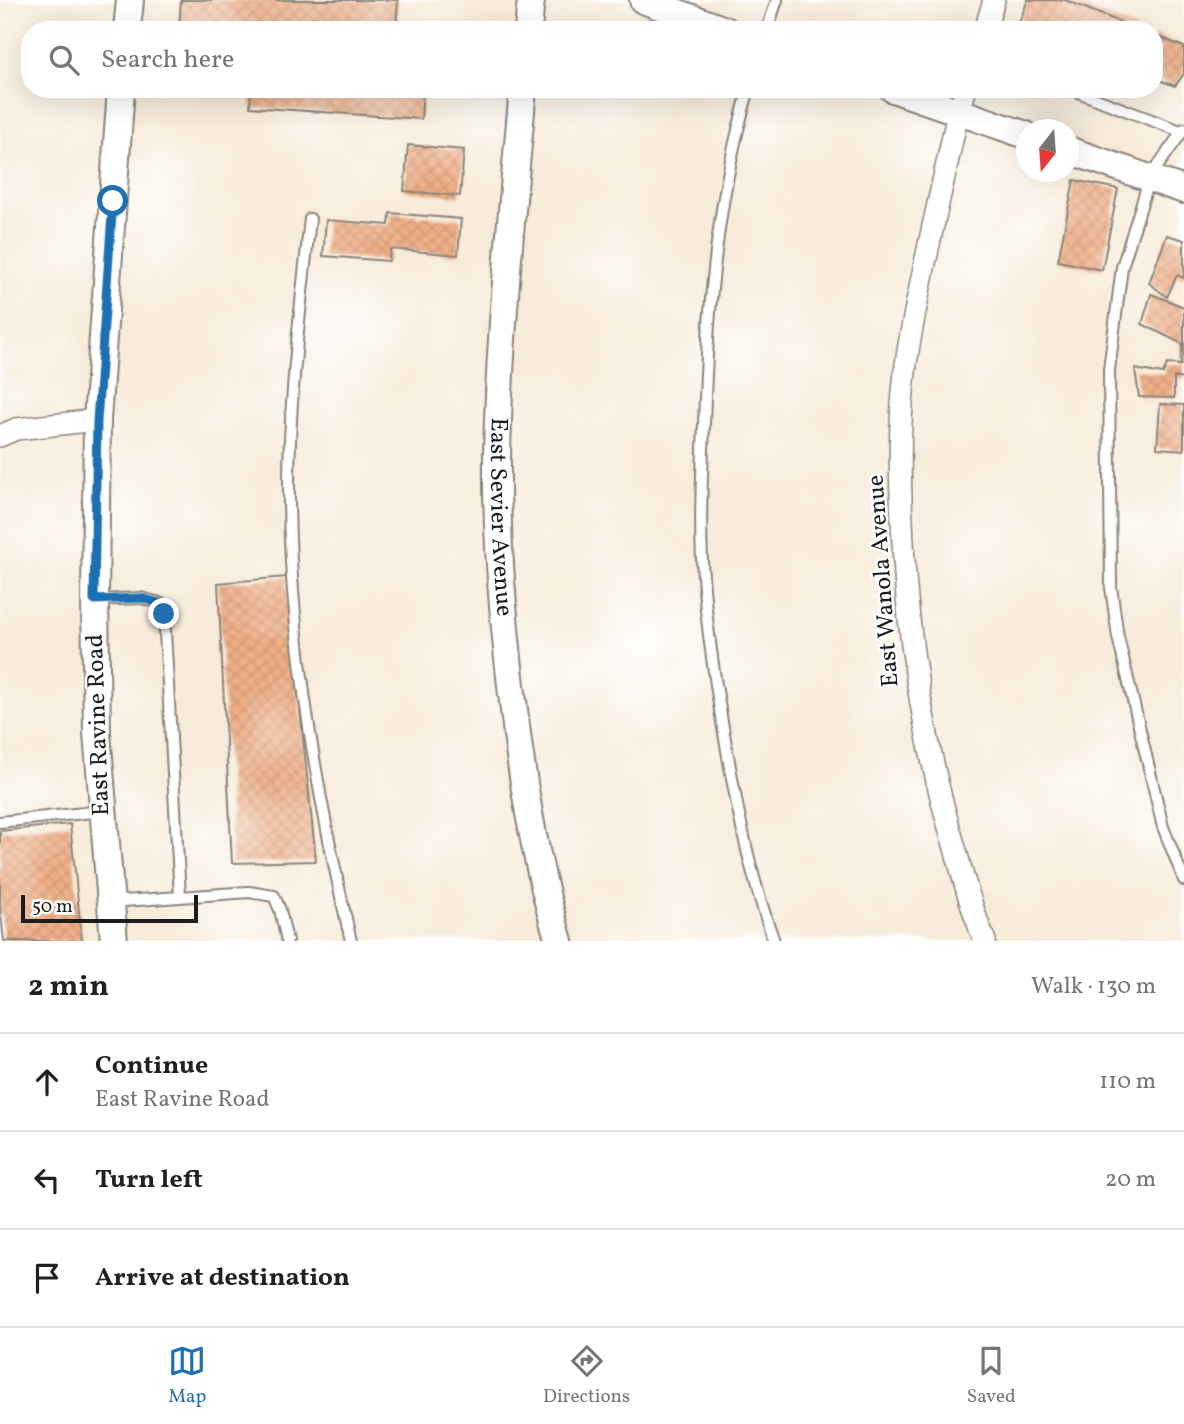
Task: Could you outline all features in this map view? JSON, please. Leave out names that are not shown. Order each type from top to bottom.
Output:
[{"type":"street","points":[[128,21],[130,0]]},
{"type":"street","points":[[529,21],[531,0]]},
{"type":"street","points":[[643,0],[700,21]]},
{"type":"street","points":[[988,21],[995,0]]},
{"type":"street","name":"East Ravine Road","points":[[114,941],[97,733],[94,600],[97,421],[120,98]]},
{"type":"street","name":"East Sevier Avenue","points":[[522,98],[502,352],[497,459],[499,552],[506,645],[524,789],[559,941]]},
{"type":"street","points":[[945,98],[962,101],[1016,129]]},
{"type":"street","name":"East Wanola Avenue","points":[[962,101],[908,353],[900,484],[908,616],[922,714],[943,810],[975,918],[985,941]]},
{"type":"street","points":[[1079,153],[1184,190]]},
{"type":"street","points":[[0,436],[16,429],[97,421]]},
{"type":"lane","points":[[770,21],[777,0]]},
{"type":"lane","points":[[747,98],[718,230],[708,310],[702,491],[704,587],[718,701],[740,822],[761,904],[774,941]]},
{"type":"lane","points":[[1094,98],[1183,131],[1150,177],[1122,267],[1109,370],[1111,587],[1118,637],[1163,827],[1184,880]]},
{"type":"lane","points":[[310,219],[289,460],[292,578],[323,818],[351,941]]},
{"type":"lane","points":[[94,600],[141,598],[160,603],[164,614],[180,897]]},
{"type":"lane","points":[[0,821],[102,811]]},
{"type":"lane","points":[[110,902],[249,892],[274,896],[287,941]]},
{"type":"building","points":[[181,0],[398,0],[397,21],[180,21]]},
{"type":"building","points":[[1028,0],[1065,0],[1118,21],[1020,21]]},
{"type":"building","points":[[1163,39],[1184,47],[1184,74],[1175,86],[1163,81]]},
{"type":"building","points":[[250,98],[422,98],[421,119],[250,107]]},
{"type":"building","points":[[408,145],[464,150],[460,196],[404,191]]},
{"type":"building","points":[[1074,182],[1118,189],[1102,270],[1058,261]]},
{"type":"building","points":[[390,213],[461,219],[458,255],[390,249],[389,261],[323,256],[326,220],[389,225]]},
{"type":"building","points":[[1167,235],[1184,240],[1184,278],[1177,275],[1167,297],[1149,283]]},
{"type":"building","points":[[1151,294],[1184,307],[1184,345],[1142,324]]},
{"type":"building","points":[[1182,345],[1184,379],[1174,377],[1174,398],[1139,397],[1135,369],[1163,374],[1167,364],[1181,365]]},
{"type":"building","points":[[1160,404],[1184,405],[1184,450],[1157,448]]},
{"type":"building","points":[[286,577],[316,861],[232,863],[218,583]]},
{"type":"building","points":[[70,824],[82,941],[4,941],[0,906],[0,831]]},
{"type":"route","points":[[113,201],[97,421],[94,600],[141,598],[160,603],[164,614]]}]
